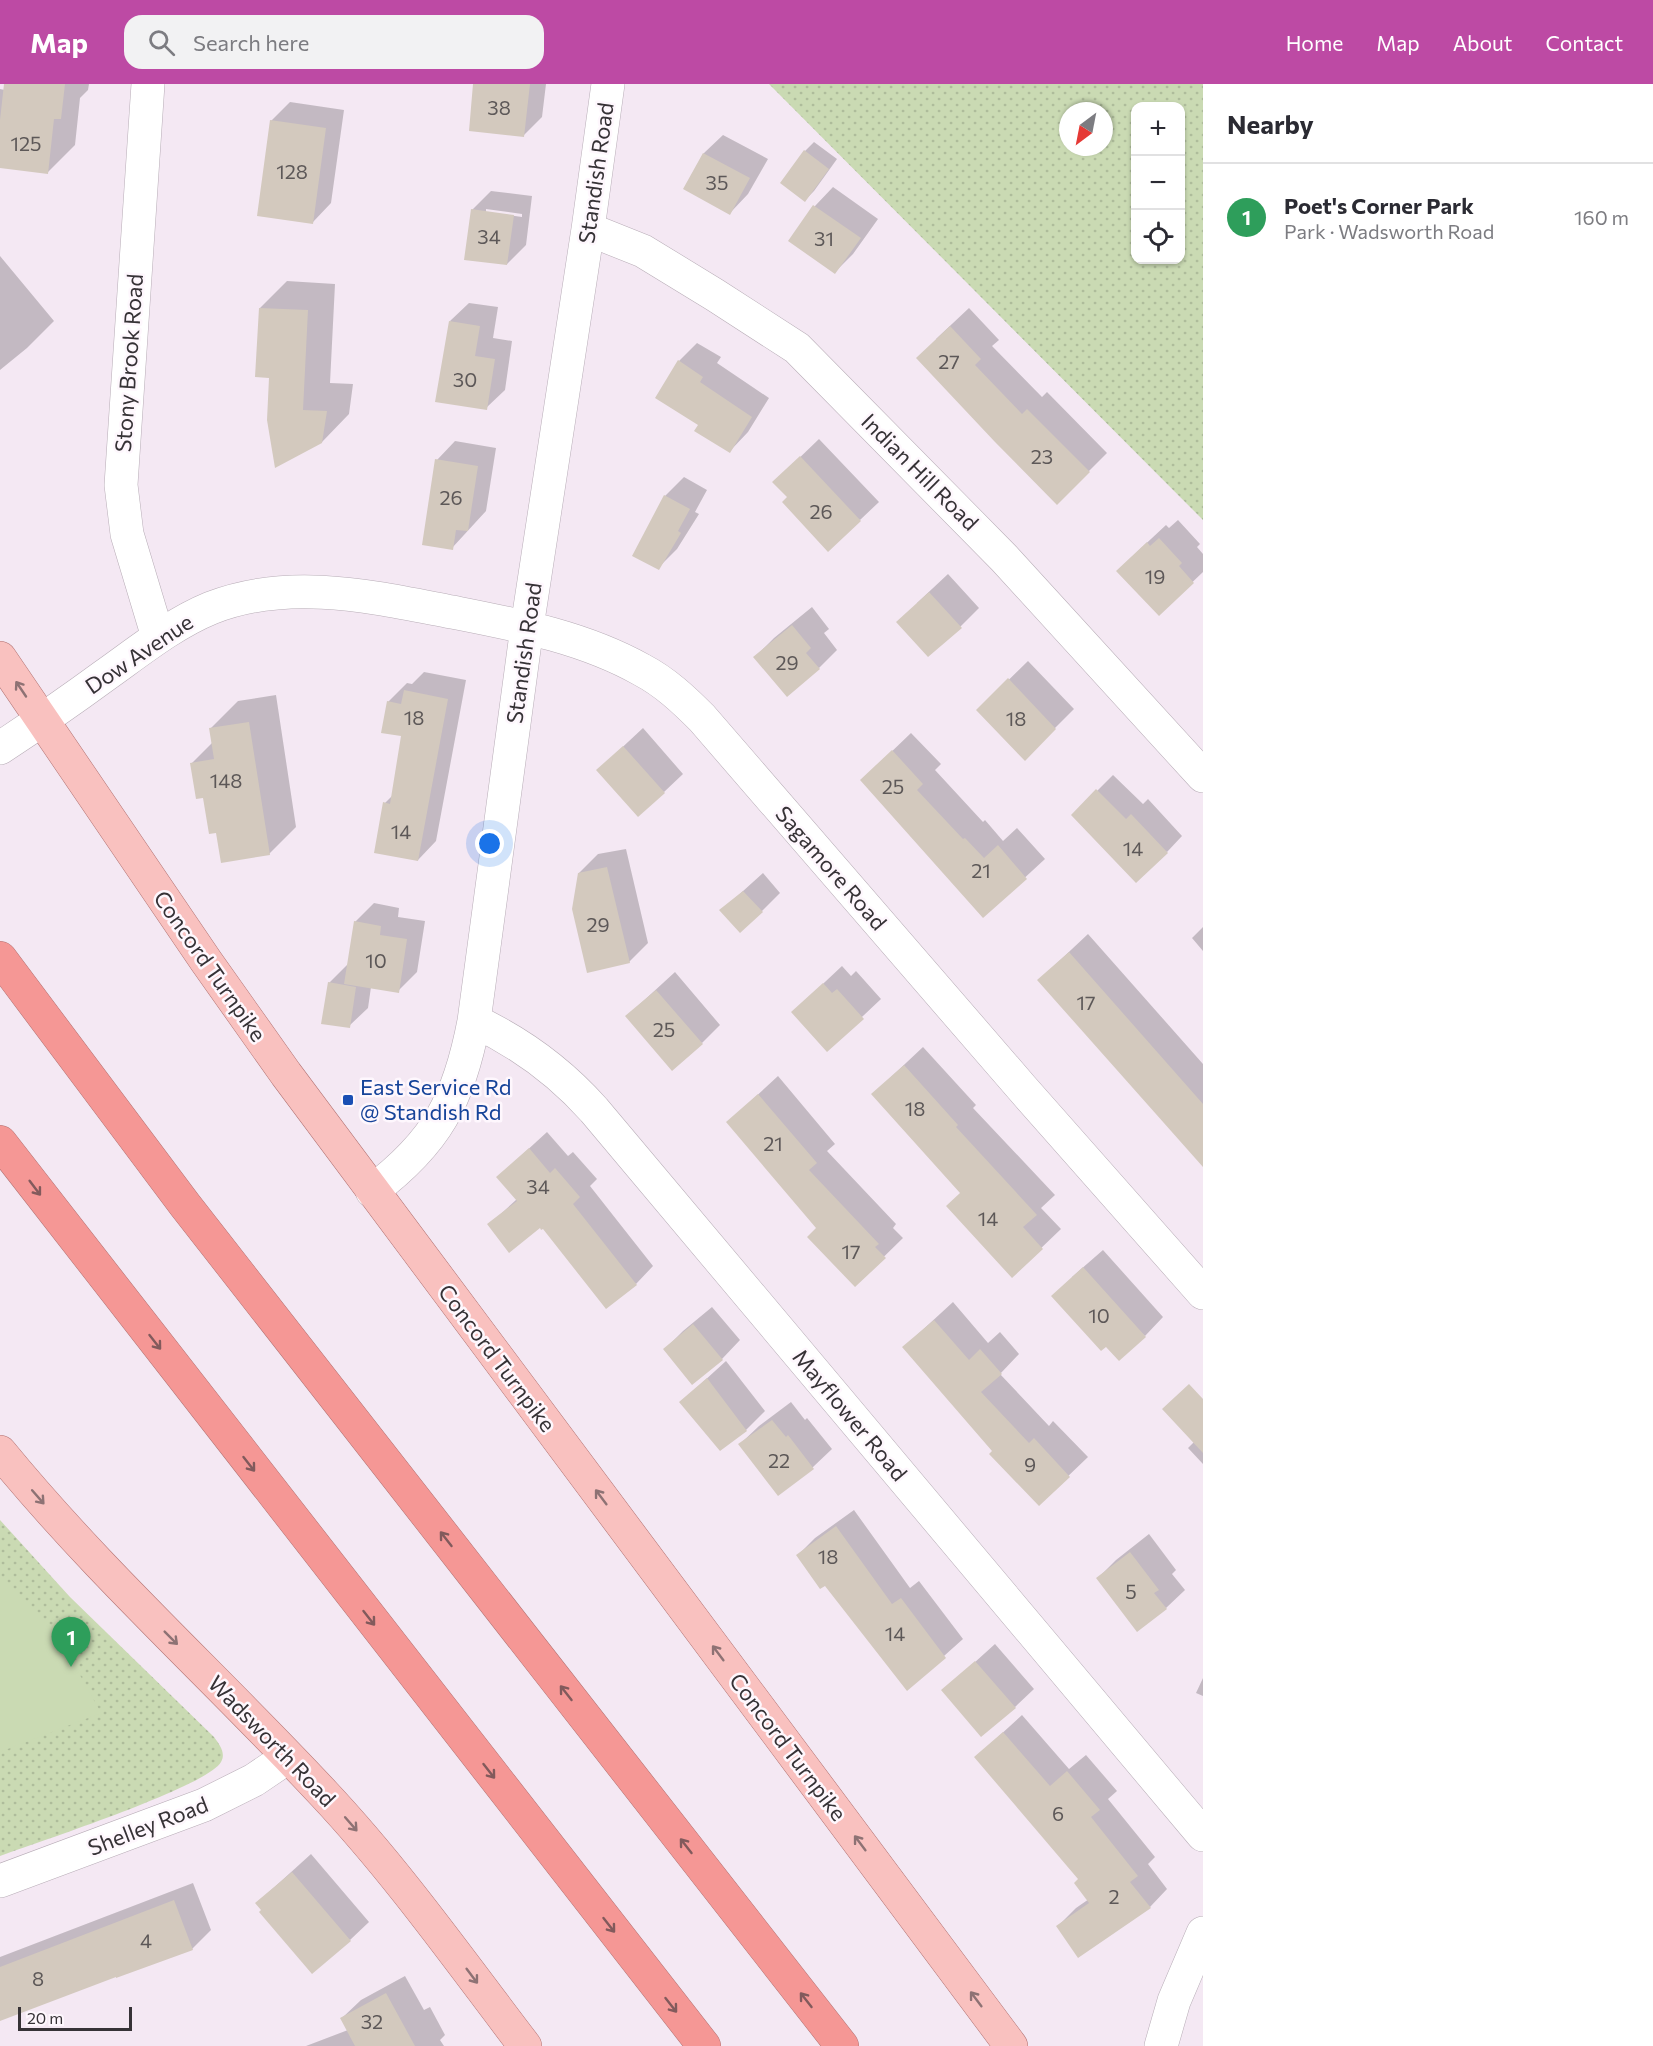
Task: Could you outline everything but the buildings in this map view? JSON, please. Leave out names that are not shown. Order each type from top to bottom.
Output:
[{"type":"highway","points":[[0,958],[184,1205],[842,2046]]},
{"type":"highway","points":[[0,1142],[704,2046]]},
{"type":"main road","name":"Concord Turnpike","points":[[0,658],[245,1017],[372,1191],[1011,2046]]},
{"type":"main road","name":"Wadsworth Road","points":[[0,1452],[58,1521],[106,1573],[288,1756],[374,1851],[525,2046]]},
{"type":"street","name":"Stony Brook Road","points":[[148,84],[121,485],[127,534],[158,637]]},
{"type":"street","name":"Standish Road","points":[[372,1191],[415,1155],[437,1125],[463,1072],[474,1021],[527,627],[608,84]]},
{"type":"street","name":"Indian Hill Road","points":[[588,229],[642,251],[797,348],[1004,558],[1203,776]]},
{"type":"street","name":"Dow Avenue","points":[[0,748],[158,637],[210,609],[249,597],[296,592],[331,591],[363,595]]},
{"type":"street","name":"Sagamore Road","points":[[363,595],[527,627],[566,638],[621,659],[657,678],[702,718],[1203,1293]]},
{"type":"street","name":"Mayflower Road","points":[[474,1021],[502,1035],[544,1064],[572,1086],[594,1110],[1203,1835]]},
{"type":"street","name":"Shelley Road","points":[[0,1881],[204,1805],[254,1780],[288,1756]]},
{"type":"street","points":[[1161,2046],[1174,2001],[1203,1933]]},
{"type":"green space","points":[[769,84],[1203,84],[1203,520]]},
{"type":"green space","points":[[0,1520],[70,1597],[214,1737],[223,1755],[221,1762],[209,1773],[185,1785],[118,1814],[0,1856]]},
{"type":"green space","points":[[0,1575],[39,1615],[70,1657],[101,1713],[0,1752]]},
{"type":"place","name":"East Service Rd @ Standish Rd","points":[[348,1100]]},
{"type":"place","name":"Poet's Corner Park","points":[[71,1667]]}]
